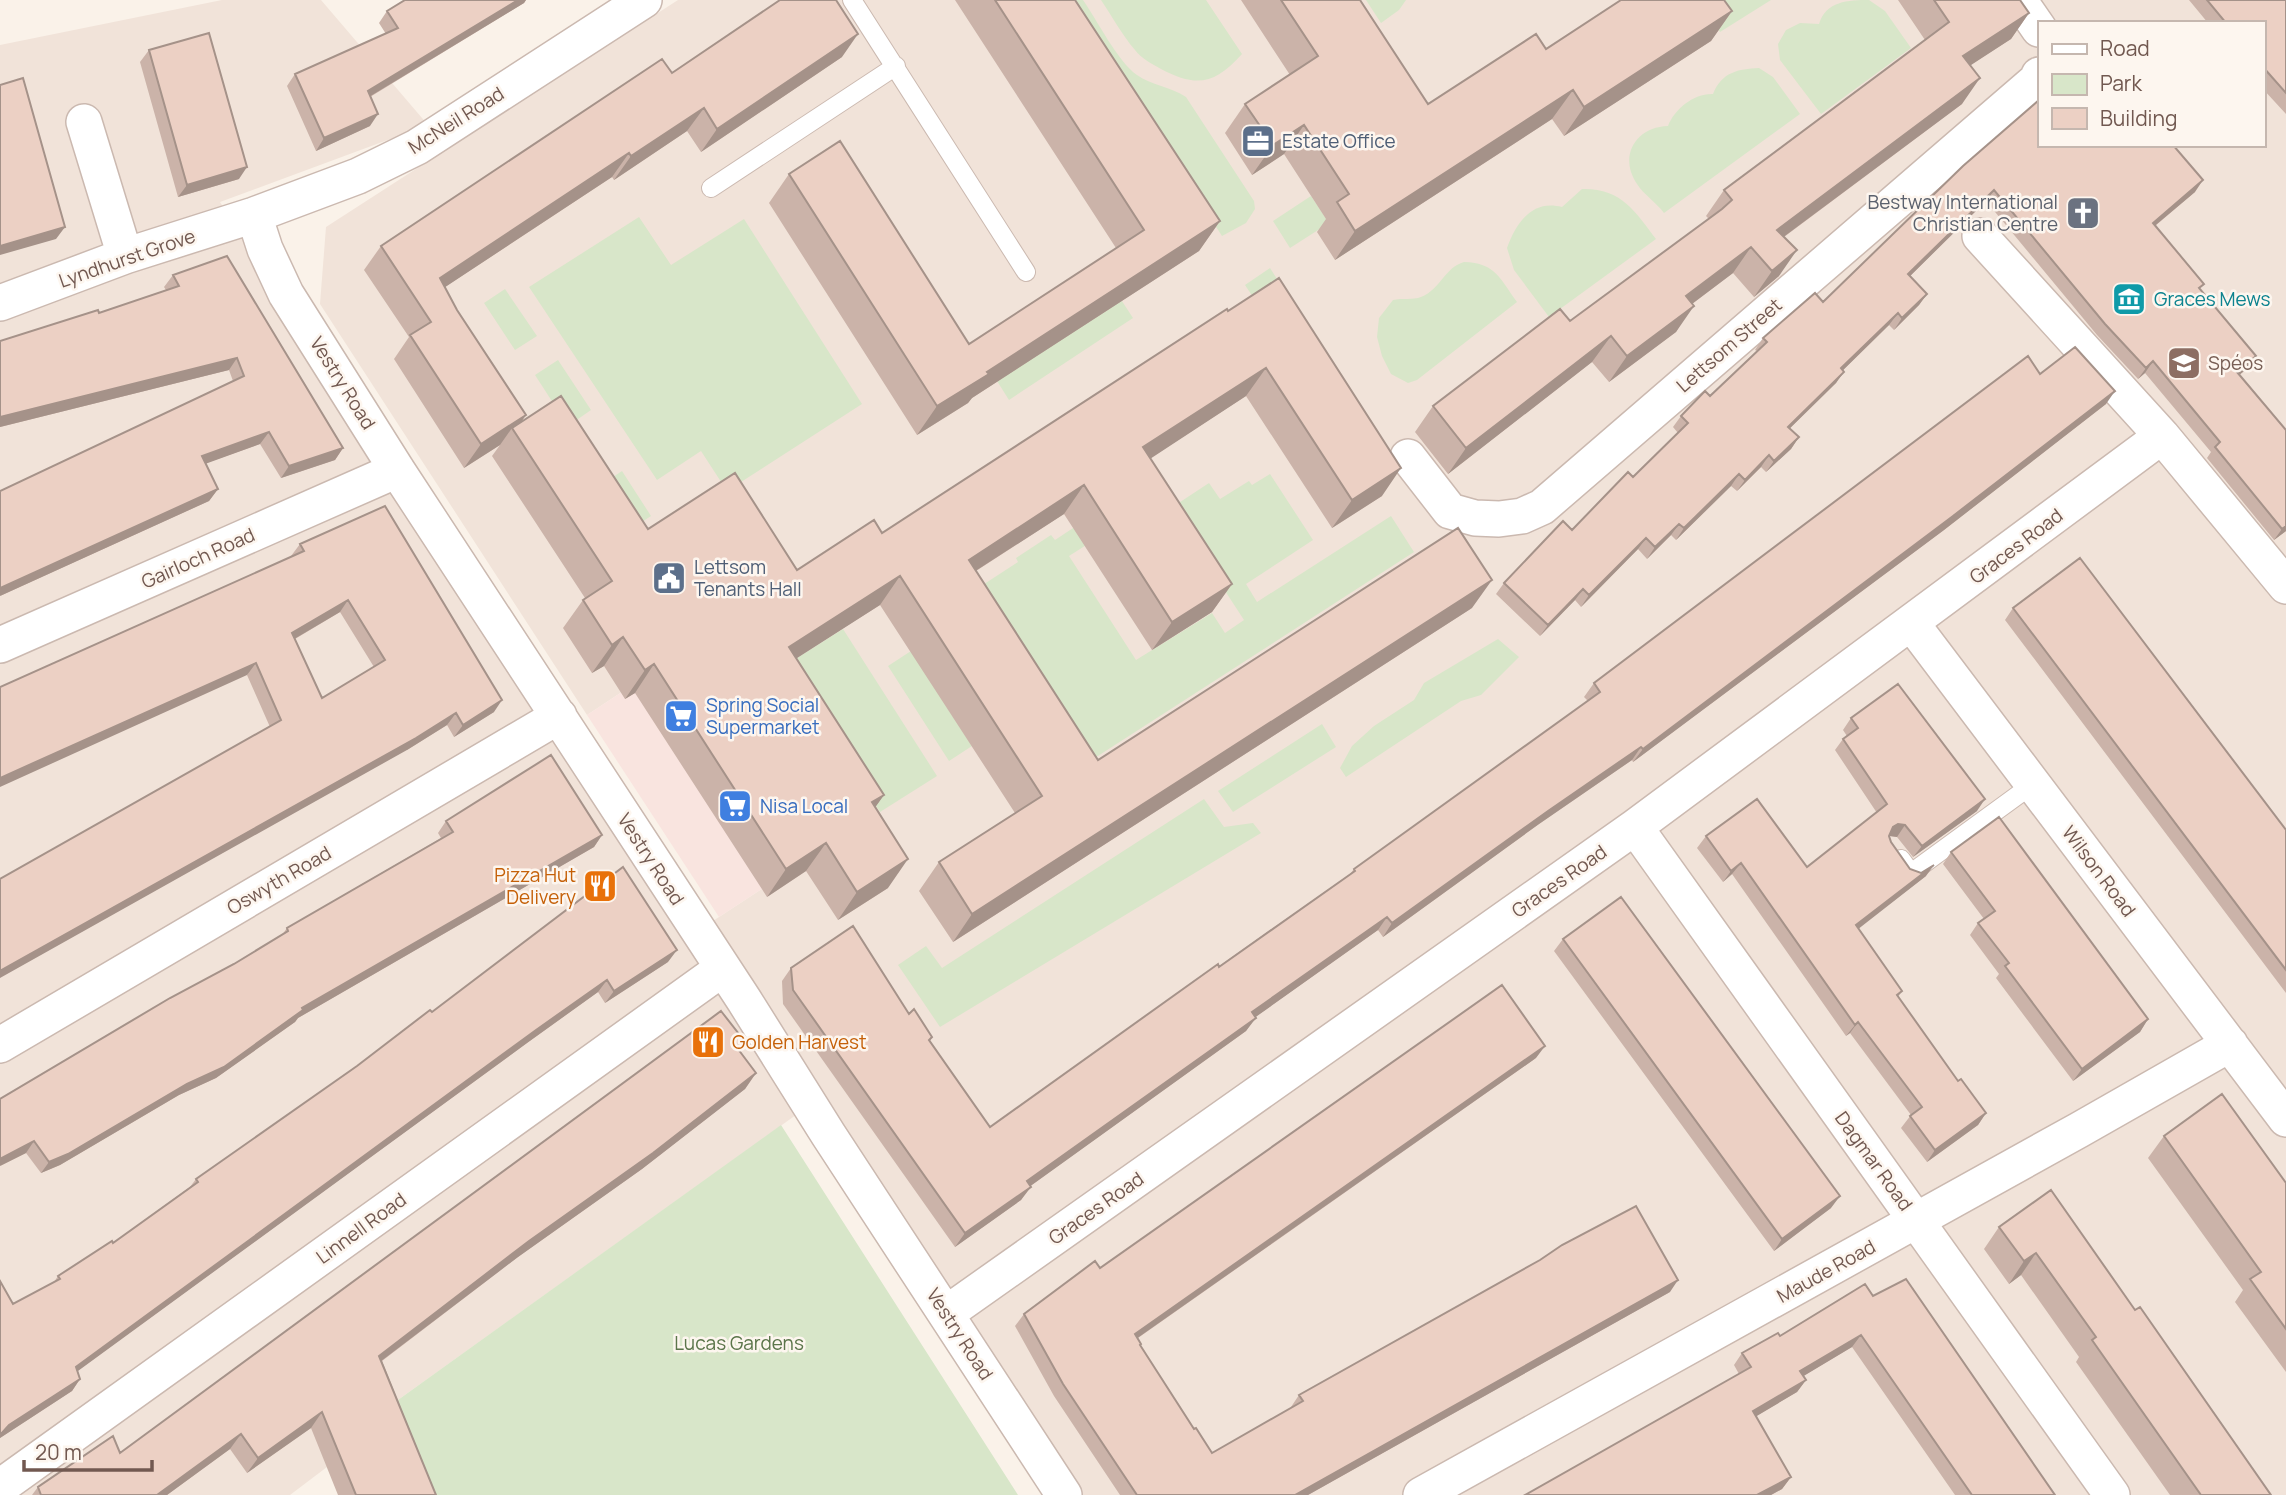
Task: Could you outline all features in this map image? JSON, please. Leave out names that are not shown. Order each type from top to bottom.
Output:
[{"type":"street","name":"McNeil Road","points":[[254,215],[358,176],[417,147],[644,0]]},
{"type":"street","points":[[2019,0],[2038,28]]},
{"type":"street","name":"Lettsom Street","points":[[1408,457],[1450,511],[1475,519],[1500,519],[1522,516],[1542,507],[2038,78]]},
{"type":"street","points":[[85,122],[125,256]]},
{"type":"street","name":"Lyndhurst Grove","points":[[0,303],[125,256],[254,215]]},
{"type":"street","name":"Vestry Road","points":[[254,215],[265,249],[286,294],[397,470],[1064,1495]]},
{"type":"street","points":[[1980,236],[2162,436],[2286,586]]},
{"type":"street","name":"Graces Road","points":[[947,1314],[1635,828],[2162,436]]},
{"type":"street","name":"Gairloch Road","points":[[0,645],[397,470]]},
{"type":"street","name":"Wilson Road","points":[[1912,624],[2286,1119]]},
{"type":"street","name":"Oswyth Road","points":[[0,1045],[559,716]]},
{"type":"street","name":"Dagmar Road","points":[[1635,828],[2112,1495]]},
{"type":"street","name":"Linnell Road","points":[[0,1487],[722,969]]},
{"type":"street","name":"Maude Road","points":[[1421,1495],[2230,1044]]},
{"type":"lane","points":[[852,0],[1026,272]]},
{"type":"lane","points":[[711,188],[896,66]]},
{"type":"lane","points":[[1892,847],[1911,873],[2033,784]]},
{"type":"shaded area","points":[[222,0],[321,0],[428,125],[220,202],[526,700],[687,938],[774,881],[643,678],[587,715],[320,304],[326,227],[678,0],[2286,0],[2286,1495],[1082,1495],[821,1097],[384,1410],[327,1467],[290,1495],[0,1495],[0,45]]},
{"type":"shaded area","points":[[643,678],[774,881],[719,917],[587,715]]},
{"type":"green space","points":[[1069,0],[1083,0],[1115,51],[1137,75],[1186,97],[1254,201],[1255,209],[1246,223],[1222,236]]},
{"type":"green space","points":[[1101,0],[1206,0],[1242,54],[1223,72],[1205,80],[1195,81],[1174,75],[1137,53]]},
{"type":"green space","points":[[1366,0],[1406,0],[1399,10],[1381,23]]},
{"type":"green space","points":[[1700,0],[1771,0],[1720,32]]},
{"type":"green space","points":[[1869,0],[1885,11],[1911,48],[1821,114],[1780,60],[1778,44],[1786,30],[1800,23],[1819,24],[1822,16],[1832,6]]},
{"type":"green space","points":[[1759,68],[1773,77],[1800,114],[1664,213],[1640,188],[1632,174],[1629,163],[1633,145],[1647,132],[1668,126],[1675,113],[1686,103],[1699,96],[1713,94],[1726,76],[1744,69]]},
{"type":"green space","points":[[1582,189],[1607,192],[1626,203],[1656,239],[1549,317],[1514,270],[1507,248],[1515,230],[1527,215],[1542,207],[1562,207]]},
{"type":"green space","points":[[1311,196],[1329,223],[1290,248],[1273,221]]},
{"type":"green space","points":[[639,217],[671,265],[744,219],[862,404],[727,491],[701,451],[657,480],[529,287]]},
{"type":"green space","points":[[1464,262],[1490,269],[1517,302],[1417,380],[1408,383],[1391,374],[1377,337],[1379,318],[1393,300],[1418,298],[1428,294],[1452,269]]},
{"type":"green space","points":[[1270,268],[1300,315],[1275,330],[1245,285]]},
{"type":"green space","points":[[1103,272],[1133,318],[1009,400],[997,381]]},
{"type":"green space","points":[[505,289],[537,336],[515,350],[484,303]]},
{"type":"green space","points":[[558,360],[591,410],[568,426],[535,375]]},
{"type":"green space","points":[[622,471],[651,516],[616,539],[610,479]]},
{"type":"green space","points":[[1270,474],[1313,540],[1246,584],[1257,602],[1391,516],[1414,552],[1087,763],[975,590],[1018,562],[1016,558],[1051,535],[1055,540],[1108,505],[1110,530],[1069,556],[1136,660],[1212,613],[1225,633],[1244,620],[1171,508],[1209,483],[1220,499],[1249,481],[1252,485]]},
{"type":"green space","points":[[843,629],[937,776],[880,812],[786,665]]},
{"type":"green space","points":[[1498,639],[1519,657],[1481,695],[1461,701],[1346,777],[1340,768],[1352,746],[1374,726],[1414,700],[1424,683]]},
{"type":"green space","points":[[911,651],[972,746],[949,761],[888,666]]},
{"type":"green space","points":[[1322,724],[1336,747],[1233,812],[1218,791]]},
{"type":"green space","points":[[1204,799],[1224,827],[1253,823],[1261,833],[940,1027],[898,965],[926,946],[942,968]]},
{"type":"green space","name":"Lucas Gardens","points":[[781,1125],[1018,1495],[419,1495],[384,1410]]},
{"type":"building","points":[[405,0],[518,0],[368,91],[378,114],[324,138],[295,74],[398,28],[387,11]]},
{"type":"building","points":[[780,0],[836,0],[858,34],[717,129],[704,108],[631,156],[629,153],[440,278],[457,310],[526,415],[481,444],[410,335],[431,322],[381,246],[662,59],[672,73]]},
{"type":"building","points":[[995,0],[1075,0],[1220,221],[937,406],[789,174],[840,141],[969,344],[1144,230]]},
{"type":"building","points":[[1281,0],[1360,0],[1428,104],[1536,34],[1546,49],[1621,0],[1724,0],[1732,11],[1584,107],[1573,90],[1355,231],[1337,202],[1349,194],[1304,125],[1273,145],[1245,104],[1318,56]]},
{"type":"building","points":[[1934,0],[2020,0],[2029,13],[1963,56],[1980,78],[1777,230],[1797,250],[1772,271],[1751,247],[1686,296],[1694,306],[1627,356],[1611,336],[1466,448],[1433,406],[1560,309],[1570,321],[1722,209],[1732,200],[1724,190],[1949,22]]},
{"type":"building","points":[[2207,0],[2286,0],[2286,93],[2265,69],[2265,21],[2224,21]]},
{"type":"building","points":[[209,33],[247,167],[187,185],[149,50]]},
{"type":"building","points":[[23,78],[65,227],[0,246],[0,85]]},
{"type":"building","points":[[2038,101],[2038,147],[2175,147],[2203,180],[2153,223],[2204,284],[2199,288],[2256,356],[2237,372],[2286,430],[2286,526],[2282,529],[2215,447],[2220,442],[2153,361],[2146,368],[2105,324],[1994,190],[1908,274],[1927,294],[1902,318],[1898,313],[1841,368],[1844,372],[1788,427],[1799,437],[1774,461],[1769,455],[1745,480],[1739,474],[1684,528],[1679,524],[1655,547],[1646,538],[1589,595],[1583,589],[1548,625],[1504,583],[1563,521],[1572,530],[1628,472],[1633,477],[1688,423],[1681,416],[1705,391],[1710,396],[1767,342],[1763,338],[1815,293],[1823,302],[1963,166]]},
{"type":"building","points":[[227,256],[343,448],[289,466],[269,432],[202,456],[218,489],[0,588],[0,491],[244,376],[237,358],[0,417],[0,341],[98,310],[99,313],[179,286],[173,275]]},
{"type":"building","points":[[1279,278],[1401,468],[1352,500],[1266,368],[1143,447],[1232,584],[1172,622],[1084,485],[969,560],[1098,760],[1458,528],[1492,580],[972,914],[939,862],[1042,796],[900,576],[789,647],[884,795],[872,802],[908,859],[857,892],[826,843],[786,869],[654,664],[645,670],[623,637],[612,645],[583,600],[612,581],[512,428],[561,396],[648,529],[735,473],[797,570],[874,520],[882,533]]},
{"type":"building","points":[[2075,347],[2115,391],[1643,749],[1641,747],[1548,811],[1392,923],[1387,917],[1252,1012],[1256,1018],[1027,1181],[1031,1187],[965,1233],[793,990],[791,968],[853,926],[909,1014],[914,1009],[932,1037],[929,1040],[990,1127],[1218,964],[1219,967],[1355,871],[1354,869],[1600,692],[1594,683],[2028,356],[2040,374]]},
{"type":"building","points":[[385,506],[502,700],[463,725],[456,713],[0,971],[0,879],[281,720],[256,663],[0,778],[0,687],[304,551],[300,544]],"holes":[[[348,600],[385,660],[322,698],[292,633]]]},
{"type":"building","points":[[2080,558],[2286,830],[2286,970],[2013,608]]},
{"type":"building","points":[[1898,684],[1985,799],[1922,846],[1905,825],[1898,824],[1893,827],[1889,836],[1891,842],[1910,869],[1921,873],[1934,865],[1856,925],[1902,991],[1897,995],[1958,1081],[1961,1079],[1986,1113],[1935,1150],[1910,1116],[1922,1107],[1858,1022],[1855,1025],[1741,863],[1731,871],[1706,836],[1757,799],[1807,867],[1887,804],[1843,739],[1858,728],[1851,718]]},
{"type":"building","points":[[551,755],[602,835],[302,1008],[303,1010],[224,1067],[187,1084],[68,1154],[49,1162],[34,1141],[0,1159],[0,1099],[170,998],[234,964],[288,931],[287,928],[453,832],[446,821]]},
{"type":"building","points":[[1999,817],[2148,1019],[2082,1069],[2005,966],[2009,963],[1978,923],[1995,911],[1951,852]]},
{"type":"building","points":[[623,867],[677,950],[614,991],[607,980],[536,1030],[76,1367],[80,1379],[9,1425],[1,1434],[0,1281],[13,1304],[60,1279],[58,1276],[112,1241],[113,1243],[198,1182],[196,1179],[357,1066],[430,1010],[432,1012]]},
{"type":"building","points":[[1621,897],[1840,1196],[1782,1239],[1563,939]]},
{"type":"building","points":[[1502,985],[1545,1046],[1135,1334],[1140,1345],[1212,1453],[1303,1401],[1299,1395],[1540,1260],[1562,1245],[1636,1206],[1678,1280],[1295,1495],[1137,1495],[1063,1384],[1024,1314],[1095,1261],[1100,1268]]},
{"type":"building","points":[[721,1011],[746,1043],[738,1049],[756,1073],[653,1153],[529,1241],[379,1356],[436,1495],[356,1495],[322,1412],[258,1458],[241,1434],[157,1495],[41,1495],[38,1487],[113,1436],[120,1453]]},
{"type":"building","points":[[2222,1094],[2286,1183],[2286,1329],[2250,1279],[2261,1272],[2164,1136]]},
{"type":"building","points":[[2051,1190],[2135,1310],[2140,1307],[2271,1495],[2201,1495],[2092,1340],[2096,1337],[2036,1253],[2024,1261],[1999,1227]]},
{"type":"building","points":[[1906,1279],[2055,1495],[1972,1495],[1861,1335],[1800,1371],[1806,1380],[1753,1411],[1791,1477],[1757,1495],[1525,1495],[1751,1367],[1742,1353],[1778,1333],[1780,1336],[1865,1284],[1873,1296]]},
{"type":"place","name":"Estate Office","points":[[1258,141]]},
{"type":"place","name":"Bestway International Christian Centre","points":[[2083,213]]},
{"type":"place","name":"Graces Mews","points":[[2129,299]]},
{"type":"place","name":"Spéos","points":[[2184,363]]},
{"type":"place","name":"Lettsom Tenants Hall","points":[[669,578]]},
{"type":"place","name":"Spring Social Supermarket","points":[[681,716]]},
{"type":"place","name":"Nisa Local","points":[[735,806]]},
{"type":"place","name":"Pizza Hut Delivery","points":[[600,886]]},
{"type":"place","name":"Golden Harvest","points":[[708,1042]]}]
